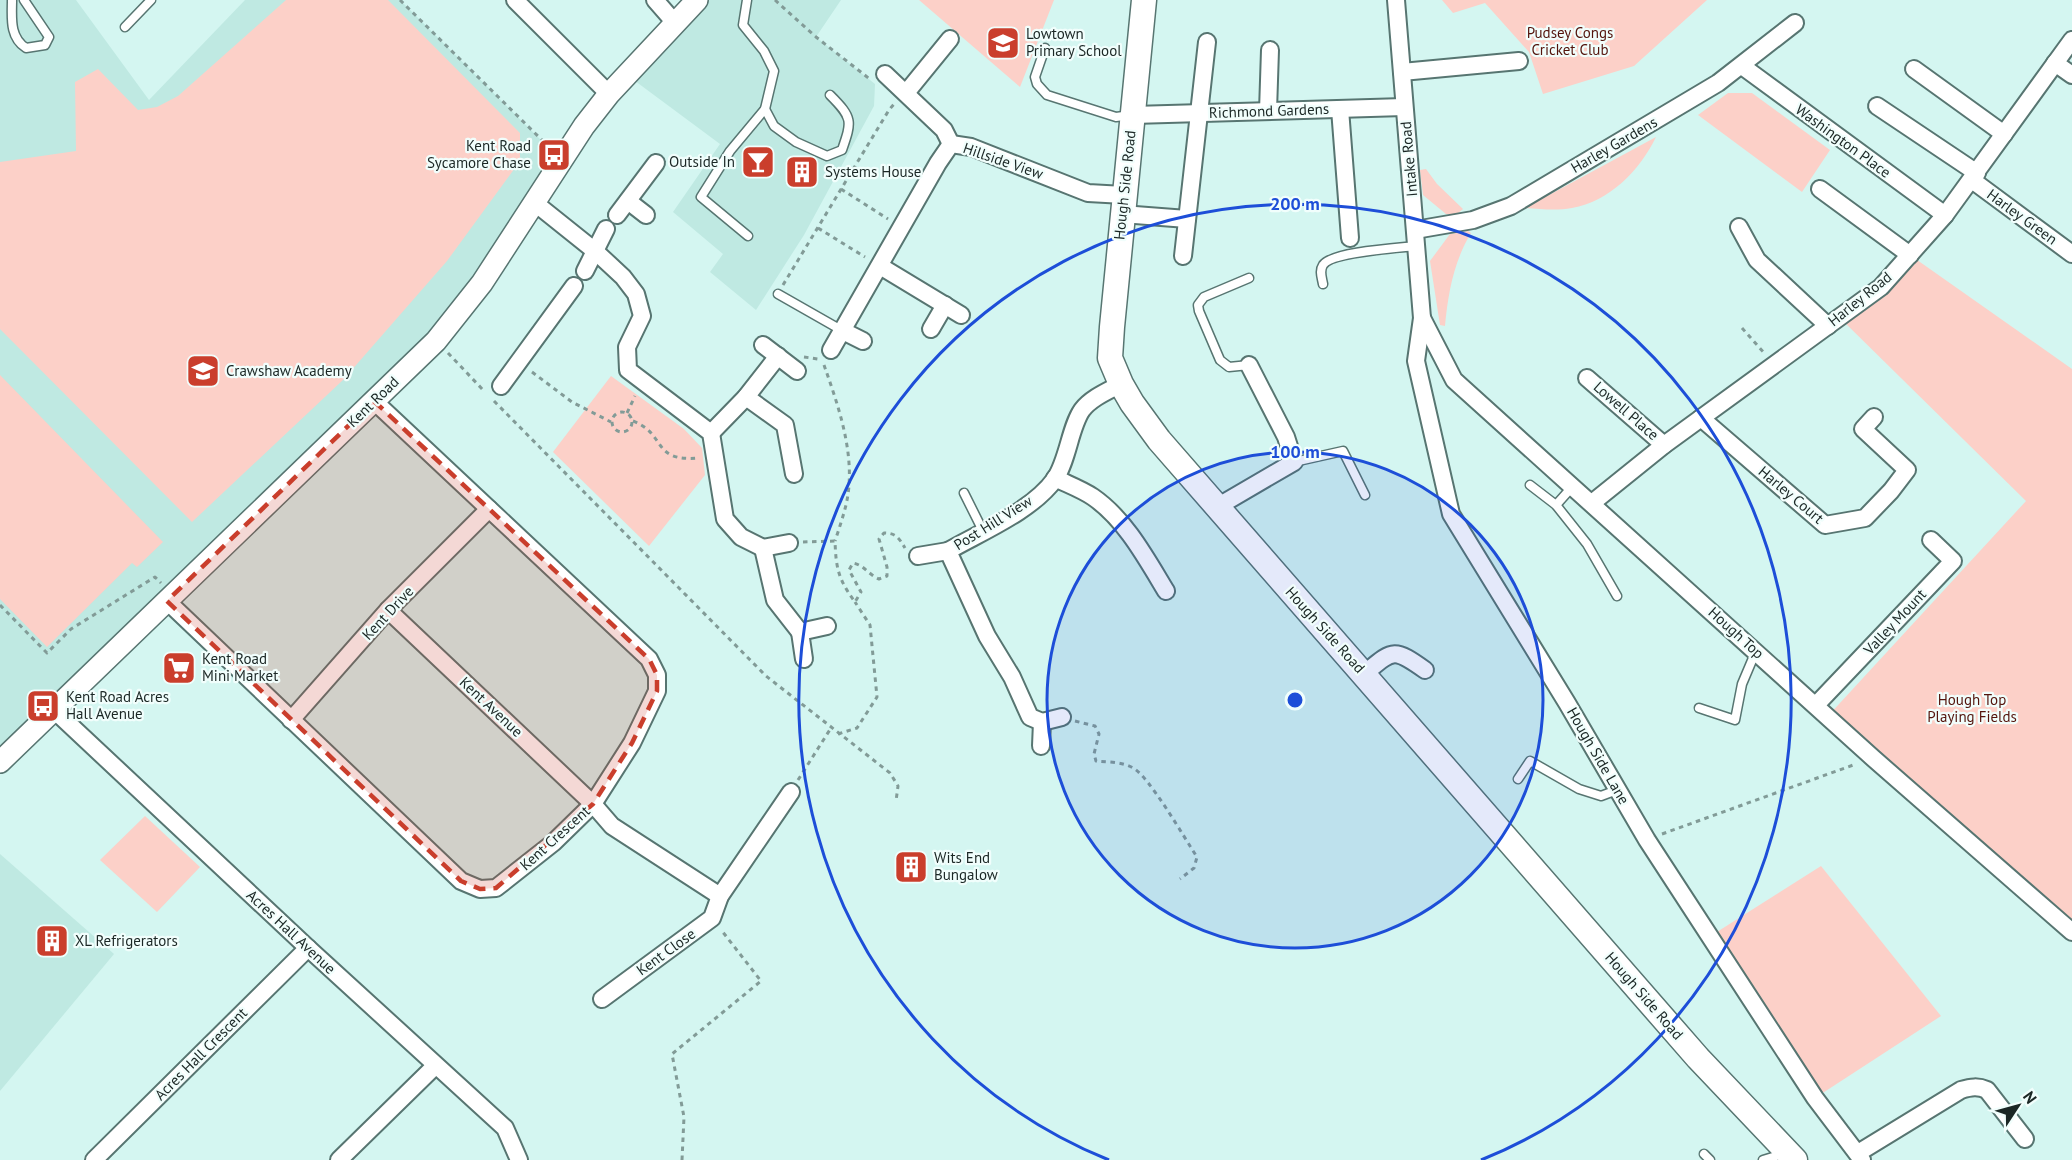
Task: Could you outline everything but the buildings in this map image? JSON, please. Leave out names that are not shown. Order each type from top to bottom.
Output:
[{"type":"main road","name":"Hough Side Road","points":[[1144,0],[1110,358],[1121,384],[1159,440],[1217,507],[1698,1058],[1791,1156]]},
{"type":"street","points":[[515,0],[609,94]]},
{"type":"street","points":[[655,0],[676,24]]},
{"type":"street","name":"Kent Road","points":[[0,762],[436,341],[482,283],[584,126],[609,94],[697,0]]},
{"type":"street","name":"Intake Road","points":[[1396,0],[1422,318]]},
{"type":"street","name":"Harley Gardens","points":[[1415,238],[1511,206],[1684,104],[1742,66],[1795,22]]},
{"type":"street","points":[[906,93],[950,39]]},
{"type":"street","name":"Harley Road","points":[[1592,503],[1664,445],[1881,287],[1945,216],[2072,40]]},
{"type":"street","points":[[1183,256],[1207,42]]},
{"type":"street","points":[[1268,111],[1270,50]]},
{"type":"street","points":[[1402,72],[1519,61]]},
{"type":"street","points":[[2055,63],[2072,75]]},
{"type":"street","name":"Washington Place","points":[[1742,66],[1945,216]]},
{"type":"street","points":[[1914,69],[2004,134]]},
{"type":"street","points":[[885,74],[944,130],[951,144]]},
{"type":"street","name":"Harley Green","points":[[1877,106],[1974,176],[2072,254]]},
{"type":"street","name":"Richmond Gardens","points":[[1133,115],[1404,108]]},
{"type":"street","points":[[1340,109],[1350,238]]},
{"type":"street","name":"Hillside View","points":[[831,350],[951,144],[971,147],[1123,205],[1187,219]]},
{"type":"street","points":[[617,214],[656,163]]},
{"type":"street","points":[[1820,189],[1910,255]]},
{"type":"street","points":[[628,201],[646,214]]},
{"type":"street","points":[[535,203],[595,250],[636,294],[642,316],[627,347],[628,370],[711,433],[725,519],[741,537],[763,548],[789,543]]},
{"type":"street","points":[[1739,227],[1757,260],[1828,326]]},
{"type":"street","points":[[585,271],[606,230]]},
{"type":"street","points":[[880,266],[961,315]]},
{"type":"street","points":[[501,386],[574,286]]},
{"type":"street","points":[[931,329],[945,305]]},
{"type":"street","name":"Hough Top","points":[[1422,318],[1454,380],[1873,758],[2072,932]]},
{"type":"street","name":"Hough Side Lane","points":[[1422,318],[1416,362],[1450,514],[1567,703],[1647,840],[1815,1098],[1860,1156]]},
{"type":"street","points":[[843,331],[863,341]]},
{"type":"street","points":[[763,345],[797,371]]},
{"type":"street","points":[[711,433],[746,397],[778,356]]},
{"type":"street","points":[[1217,507],[1294,462],[1286,437],[1249,365]]},
{"type":"street","name":"Lowell Place","points":[[1587,378],[1664,445]]},
{"type":"street","name":"Post Hill View","points":[[918,556],[948,551],[1024,507],[1055,478],[1082,410],[1095,398],[1121,384]]},
{"type":"street","points":[[746,397],[785,425],[794,474]]},
{"type":"street","name":"Kent Crescent","points":[[170,598],[291,720],[461,881],[480,889],[496,888],[553,843],[593,804],[632,743],[657,691],[657,675],[648,659],[374,401]]},
{"type":"street","name":"Harley Court","points":[[1701,418],[1825,525],[1864,518],[1891,491],[1907,470],[1863,429],[1874,417]]},
{"type":"street","points":[[1055,478],[1093,497],[1121,522],[1166,591]]},
{"type":"street","name":"Kent Drive","points":[[291,720],[388,610],[489,509]]},
{"type":"street","name":"Valley Mount","points":[[1816,705],[1953,561],[1931,540]]},
{"type":"street","points":[[763,548],[775,600],[800,632],[804,659]]},
{"type":"street","name":"Post Hill View","points":[[948,551],[987,636],[1012,677],[1030,717],[1042,722]]},
{"type":"street","name":"Kent Avenue","points":[[388,610],[593,804]]},
{"type":"street","points":[[800,632],[827,626]]},
{"type":"street","points":[[1364,674],[1389,654],[1398,653],[1425,670]]},
{"type":"street","name":"Acres Hall Avenue","points":[[54,710],[435,1066],[505,1128],[519,1160]]},
{"type":"street","points":[[1041,746],[1042,722],[1062,717]]},
{"type":"street","points":[[712,918],[720,896],[791,792]]},
{"type":"street","points":[[593,804],[612,826],[720,896]]},
{"type":"street","name":"Kent Close","points":[[602,999],[712,918]]},
{"type":"street","name":"Acres Hall Crescent","points":[[94,1160],[308,948]]},
{"type":"street","points":[[339,1160],[435,1066]]},
{"type":"street","points":[[1860,1156],[1961,1090],[1971,1087],[1987,1090],[2025,1139]]},
{"type":"lane","points":[[12,0],[12,28],[18,40],[26,48],[45,45],[48,37],[46,32],[24,0]]},
{"type":"lane","points":[[125,27],[151,0]]},
{"type":"lane","points":[[747,0],[743,25],[764,51],[774,71],[765,109],[730,151],[700,196],[748,236]]},
{"type":"lane","points":[[1045,48],[1035,76],[1041,91],[1047,95],[1116,117],[1133,115]]},
{"type":"lane","points":[[765,109],[774,126],[796,142],[826,156],[842,150],[850,125],[844,109],[830,95]]},
{"type":"lane","points":[[1323,284],[1322,266],[1334,257],[1415,238]]},
{"type":"lane","points":[[1249,278],[1204,297],[1198,305],[1220,360],[1229,367],[1249,365]]},
{"type":"lane","points":[[778,294],[843,331]]},
{"type":"lane","points":[[1294,462],[1343,451],[1365,495]]},
{"type":"lane","points":[[1530,484],[1556,504],[1587,544],[1617,596]]},
{"type":"lane","points":[[1556,504],[1574,486]]},
{"type":"lane","points":[[964,493],[983,531]]},
{"type":"lane","points":[[1699,708],[1735,720],[1742,684],[1756,651]]},
{"type":"lane","points":[[1518,779],[1530,761],[1579,789],[1601,796],[1617,790]]},
{"type":"lane","points":[[1764,1160],[1791,1156]]},
{"type":"path","points":[[400,0],[561,160]]},
{"type":"path","points":[[775,0],[816,37],[875,84],[885,74]]},
{"type":"path","points":[[778,294],[889,110],[906,93]]},
{"type":"path","points":[[841,189],[901,228]]},
{"type":"path","points":[[818,228],[880,266]]},
{"type":"path","points":[[1742,328],[1774,364]]},
{"type":"path","points":[[436,341],[766,676],[890,773],[898,786],[896,801]]},
{"type":"path","points":[[831,350],[822,361],[844,429],[849,473],[847,503],[835,540],[836,569],[846,590],[870,625],[878,697],[857,728],[838,734]]},
{"type":"path","points":[[519,362],[572,402],[611,422],[621,431],[628,429],[633,421]]},
{"type":"path","points":[[611,422],[614,416],[629,414],[633,421],[646,428],[674,458],[715,456]]},
{"type":"path","points":[[855,602],[861,592],[849,570],[853,563],[860,564],[871,576],[879,579],[886,576],[887,567],[879,539],[884,533],[893,533],[900,538],[908,553],[918,556]]},
{"type":"path","points":[[789,543],[835,540]]},
{"type":"path","points":[[0,605],[47,653],[71,630],[155,577],[170,598]]},
{"type":"path","points":[[1095,726],[1099,734],[1094,754],[1096,761],[1134,768],[1149,783],[1197,857],[1194,868],[1180,879]]},
{"type":"path","points":[[791,792],[831,728]]},
{"type":"path","points":[[1647,840],[1873,758]]},
{"type":"path","points":[[682,1160],[684,1117],[672,1054],[761,981],[712,918]]},
{"type":"highlighted area","points":[[374,401],[649,659],[657,675],[657,691],[632,743],[593,804],[496,888],[480,889],[461,881],[167,601]]},
{"type":"shaded area","name":"Crawshaw Academy","points":[[0,0],[76,0],[149,100],[245,0],[400,0],[561,160],[482,283],[0,762]]},
{"type":"shaded area","points":[[697,0],[841,0],[816,37],[875,84],[874,106],[804,235],[756,310],[710,272],[723,254],[673,212],[720,144],[627,75]]},
{"type":"shaded area","points":[[0,854],[114,954],[0,1091]]},
{"type":"green space","name":"Crawshaw Academy","points":[[286,0],[388,0],[520,133],[520,161],[447,261],[343,380],[192,522],[0,329],[0,162],[76,151],[75,82],[98,69],[138,110],[157,107],[178,96]]},
{"type":"green space","name":"Lowtown Primary School","points":[[919,0],[1054,0],[1020,87]]},
{"type":"green space","name":"Pudsey Congs Cricket Club","points":[[1442,0],[1707,0],[1634,66],[1543,94],[1529,52],[1485,3],[1453,13]]},
{"type":"green space","points":[[1728,93],[1752,93],[1830,150],[1802,192],[1698,115]]},
{"type":"green space","points":[[1656,137],[1632,172],[1611,192],[1586,205],[1566,209],[1525,208]]},
{"type":"green space","points":[[1426,169],[1437,184],[1463,209],[1456,215],[1446,214],[1423,195],[1420,170]]},
{"type":"green space","points":[[1468,231],[1471,233],[1460,255],[1453,278],[1445,326],[1440,325],[1430,261],[1450,234]]},
{"type":"green space","name":"Hough Top Playing Fields","points":[[1910,255],[2072,369],[2072,932],[1828,716],[2026,501],[1839,317]]},
{"type":"green space","points":[[0,375],[163,542],[137,567],[132,563],[47,647],[0,599]]},
{"type":"green space","points":[[611,376],[684,429],[702,448],[705,475],[649,546],[553,452]]},
{"type":"green space","points":[[145,816],[200,867],[157,912],[100,860]]},
{"type":"green space","points":[[1821,866],[1941,1016],[1815,1098],[1709,937]]},
{"type":"place","name":"Lowtown Primary School","points":[[1003,43]]},
{"type":"place","name":"Kent Road Sycamore Chase","points":[[554,155]]},
{"type":"place","name":"Outside In","points":[[758,162]]},
{"type":"place","name":"Systems House","points":[[802,172]]},
{"type":"place","name":"Crawshaw Academy","points":[[203,371]]},
{"type":"place","name":"Kent Road Mini Market","points":[[179,668]]},
{"type":"place","name":"Kent Road Acres Hall Avenue","points":[[43,706]]},
{"type":"place","name":"Wits End Bungalow","points":[[911,867]]},
{"type":"place","name":"XL Refrigerators","points":[[52,941]]}]
